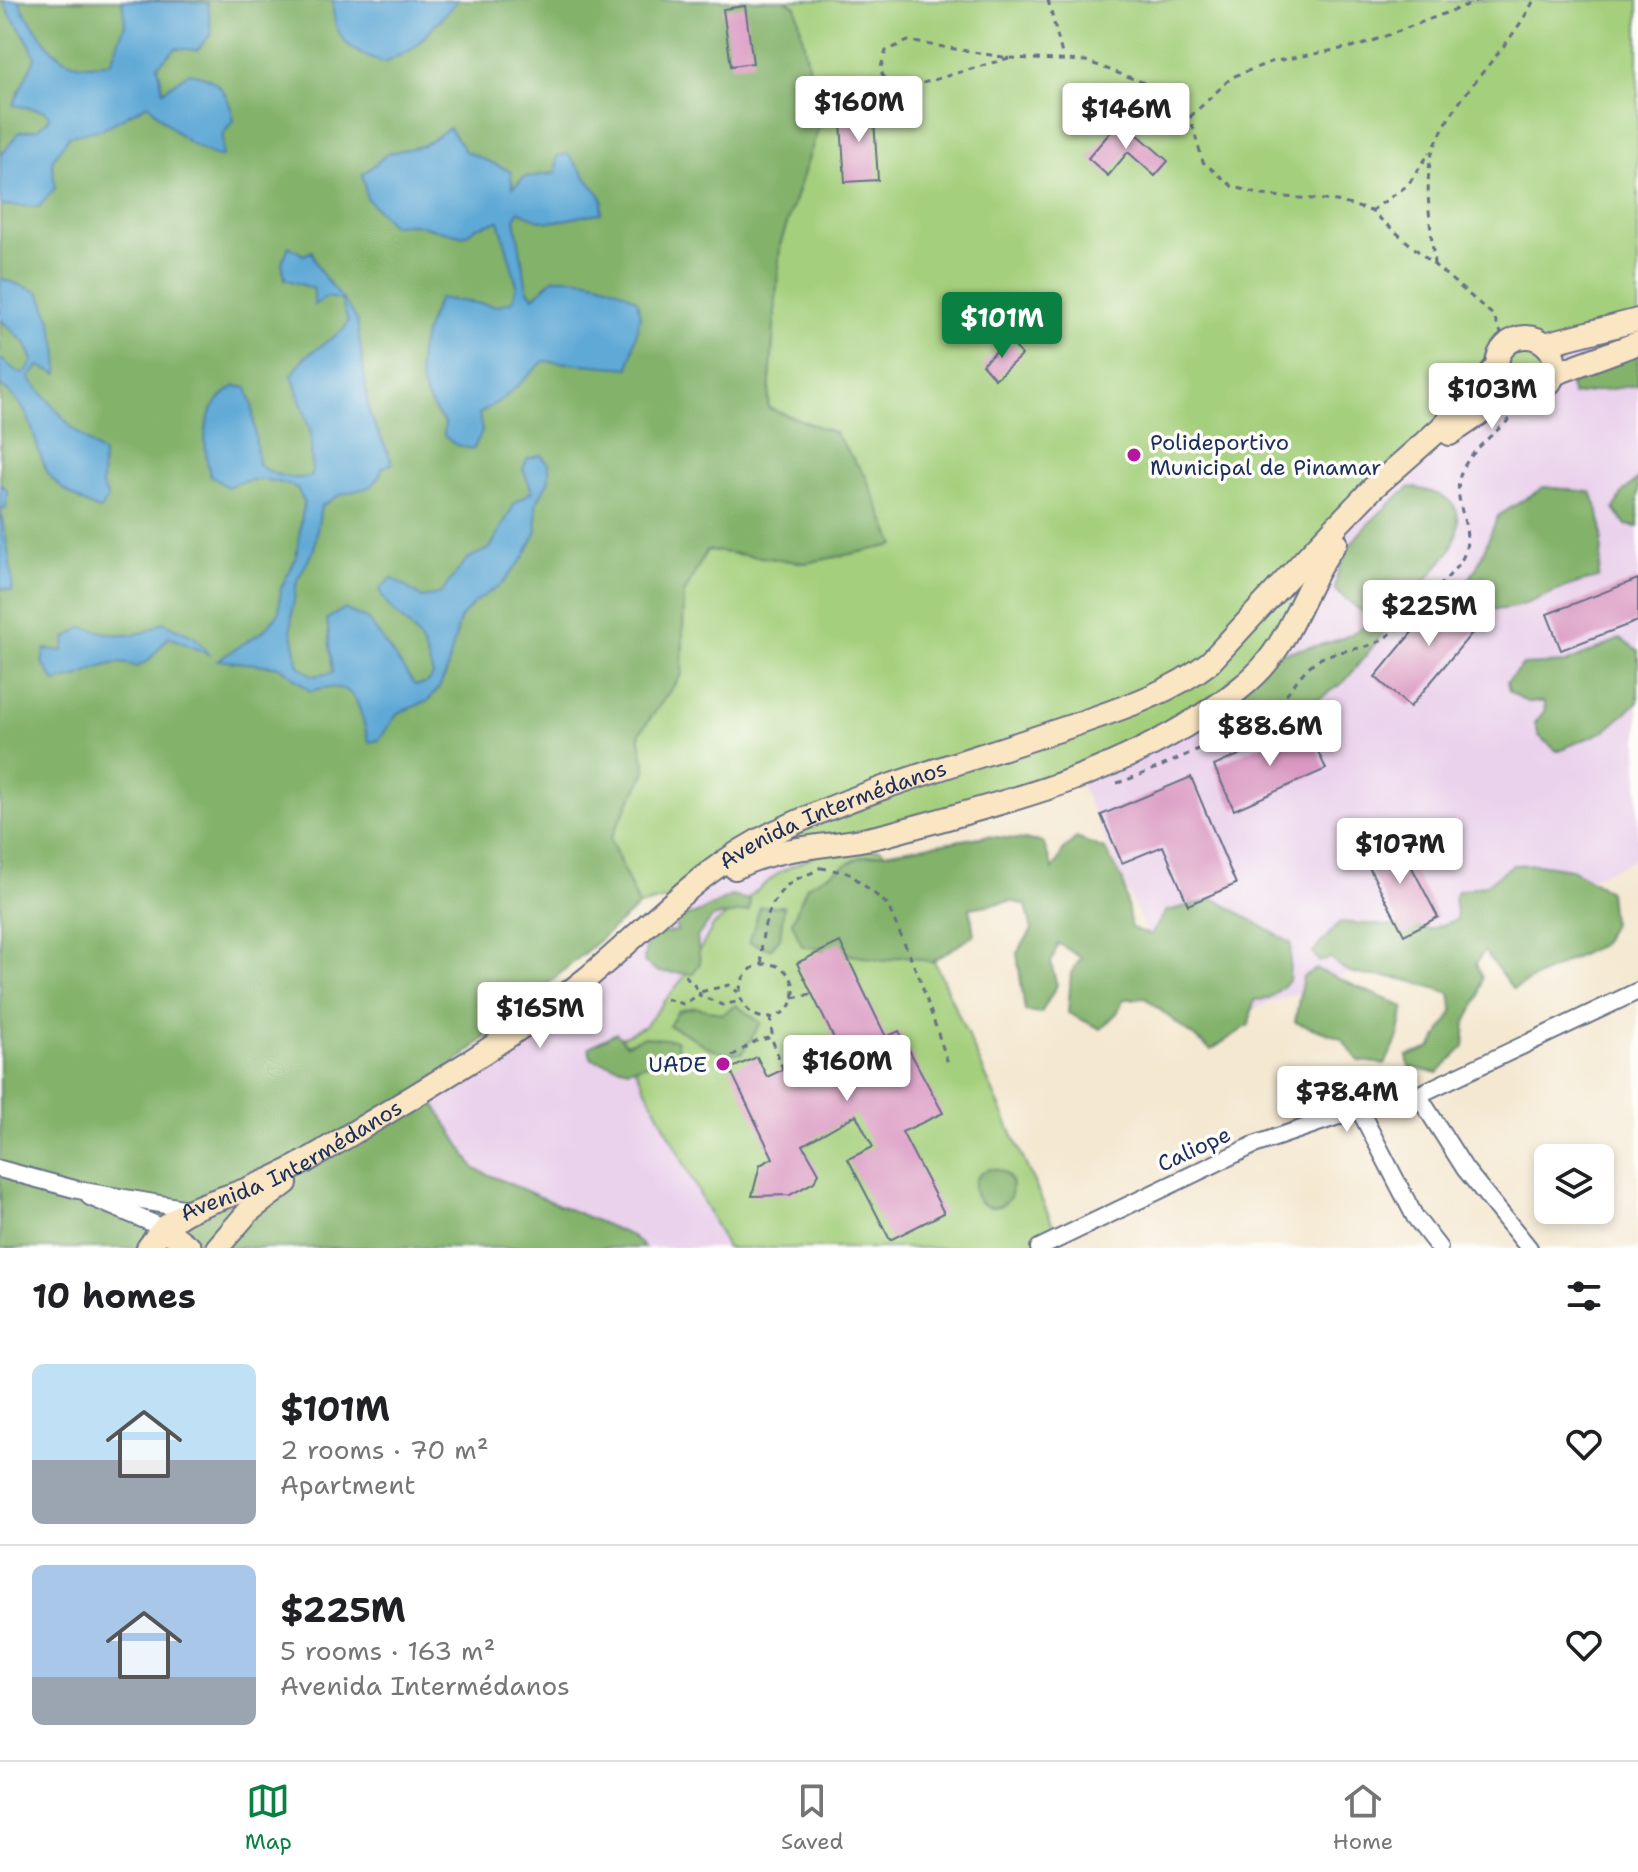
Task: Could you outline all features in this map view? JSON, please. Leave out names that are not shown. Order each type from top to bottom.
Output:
[{"type":"main road","points":[[1638,320],[1545,344],[1526,337],[1506,344],[1499,354],[1496,367],[1501,381],[1512,392],[1532,394],[1542,390],[1554,374],[1638,343]]},
{"type":"main road","points":[[1545,344],[1554,362],[1554,374]]},
{"type":"main road","name":"Avenida Intermédanos","points":[[148,1248],[164,1228],[197,1205],[236,1194],[296,1167],[526,1024],[587,978],[680,895],[775,831],[931,771],[1128,706],[1191,677],[1210,662],[1373,488],[1441,428],[1496,367]]},
{"type":"main road","name":"Avenida Intermédanos","points":[[222,1242],[248,1212],[276,1189],[534,1026],[590,982],[683,899],[740,866],[817,845],[877,837],[1057,788],[1122,762],[1213,709],[1263,667],[1287,633],[1314,576],[1347,527],[1448,435],[1512,392]]},
{"type":"main road","points":[[197,1205],[222,1214],[222,1242]]},
{"type":"main road","points":[[164,1228],[190,1248]]},
{"type":"street","name":"Caliope","points":[[1039,1248],[1254,1145],[1359,1109],[1418,1095],[1638,991]]},
{"type":"street","points":[[1418,1095],[1465,1169],[1529,1248]]},
{"type":"street","points":[[1359,1109],[1415,1217],[1439,1248]]},
{"type":"street","points":[[0,1169],[78,1190],[197,1205]]},
{"type":"street","points":[[78,1190],[164,1228]]},
{"type":"path","points":[[1048,0],[1064,60]]},
{"type":"path","points":[[1190,117],[1232,77],[1271,62],[1362,45],[1480,0]]},
{"type":"path","points":[[1371,211],[1408,185],[1474,81],[1524,20],[1534,0]]},
{"type":"path","points":[[1009,58],[909,87],[887,82],[880,70],[886,51],[908,41],[1009,58],[1086,61],[1163,90],[1190,117],[1203,162],[1232,186],[1261,195],[1337,201],[1371,211],[1493,315],[1506,344]]},
{"type":"path","points":[[1433,149],[1429,201],[1434,264]]},
{"type":"path","points":[[818,857],[821,868]]},
{"type":"path","points":[[762,963],[762,938],[775,901],[792,882],[821,868],[849,873],[887,904],[919,977],[949,1066]]},
{"type":"path","points":[[762,963],[785,970],[794,985],[793,998],[787,1011],[770,1017],[753,1015],[739,992],[744,975],[762,963]]},
{"type":"path","points":[[685,975],[700,994],[722,1005],[742,1001]]},
{"type":"path","points":[[666,999],[683,1004],[700,994],[729,985],[739,992]]},
{"type":"path","points":[[793,998],[812,994]]},
{"type":"path","points":[[770,1017],[783,1069]]},
{"type":"path","points":[[732,1056],[756,1041],[773,1037]]},
{"type":"shaded area","points":[[1638,321],[1638,853],[1630,862],[1452,935],[1190,1033],[1079,780],[1329,552],[1348,528],[1445,439],[1455,460],[1447,439],[1587,336]]},
{"type":"shaded area","name":"UADE","points":[[818,853],[782,871],[941,973],[1059,1238],[1039,1248],[644,1248],[632,1236],[475,1169],[424,1089],[735,856]]},
{"type":"green space","points":[[0,0],[785,0],[796,6],[820,123],[780,245],[768,408],[835,433],[866,477],[895,545],[806,563],[707,550],[684,594],[682,674],[639,734],[646,771],[610,839],[639,906],[425,1089],[475,1169],[632,1236],[645,1248],[0,1248]]},
{"type":"green space","name":"Polideportivo Municipal de Pinamar","points":[[785,0],[1638,0],[1638,320],[1626,323],[1554,366],[1550,382],[1542,390],[1522,395],[1443,432],[1354,512],[1287,633],[1164,738],[824,853],[880,849],[894,860],[913,914],[1059,1238],[1039,1248],[727,1248],[620,1038],[645,1026],[688,972],[713,926],[780,872],[816,855],[735,856],[680,895],[639,906],[610,839],[646,771],[639,734],[682,674],[684,593],[707,550],[806,563],[835,433],[768,408],[780,245],[820,123],[796,7]]},
{"type":"green space","points":[[1638,355],[1638,385],[1573,395],[1569,383],[1612,362]]},
{"type":"green space","points":[[1638,479],[1638,527],[1626,525],[1614,509],[1624,491]]},
{"type":"green space","points":[[1410,487],[1436,494],[1453,505],[1458,523],[1456,536],[1450,551],[1345,681],[1313,703],[1237,706],[1227,702],[1224,688],[1239,671],[1277,654],[1341,639],[1359,629],[1374,614],[1361,611],[1335,590],[1338,573],[1343,558],[1361,531]]},
{"type":"green space","points":[[1544,487],[1591,492],[1602,534],[1598,578],[1522,605],[1494,609],[1482,606],[1473,598],[1466,583],[1477,567],[1498,516]]},
{"type":"green space","points":[[1620,639],[1638,651],[1638,702],[1605,731],[1557,751],[1539,736],[1535,723],[1545,710],[1544,702],[1527,702],[1509,691],[1507,682],[1522,665],[1566,663]]},
{"type":"green space","points":[[986,836],[1043,842],[1053,870],[1064,849],[1076,838],[1105,849],[1123,881],[1131,928],[1151,935],[1166,911],[1215,899],[1291,943],[1289,981],[1269,999],[1254,1000],[1249,1025],[1211,1050],[1145,998],[1124,999],[1117,1013],[1101,1029],[1068,1013],[1071,973],[1081,958],[1058,943],[1051,964],[1057,985],[1041,1013],[1025,1011],[1017,953],[1032,930],[1026,905],[1011,901],[970,908],[974,935],[932,962],[904,956],[885,961],[802,946],[792,922],[807,886],[860,857]]},
{"type":"green space","points":[[1538,864],[1571,869],[1609,891],[1612,923],[1602,944],[1513,989],[1484,951],[1476,964],[1482,978],[1479,997],[1466,1022],[1464,1047],[1438,1073],[1409,1067],[1407,1056],[1431,1048],[1453,1011],[1450,993],[1407,980],[1354,974],[1338,966],[1331,958],[1319,962],[1313,952],[1340,922],[1431,929],[1457,919],[1454,898],[1458,891],[1485,885],[1513,865]]},
{"type":"green space","points":[[731,896],[750,900],[749,911],[713,917],[697,937],[700,963],[693,974],[659,972],[644,962],[647,936],[677,931],[674,918],[695,914]]},
{"type":"green space","points":[[784,906],[780,938],[770,949],[749,942],[760,907]]},
{"type":"green space","points":[[1316,969],[1404,1007],[1398,1038],[1385,1064],[1359,1061],[1341,1038],[1295,1022],[1303,976]]},
{"type":"green space","points":[[736,1005],[761,1023],[742,1053],[719,1052],[669,1026],[678,1011],[695,1007],[723,1014]]},
{"type":"green space","points":[[616,1033],[626,1044],[644,1037],[676,1040],[680,1056],[628,1069],[591,1059],[589,1047]]},
{"type":"green space","points":[[993,1169],[1006,1175],[1012,1188],[1006,1201],[993,1207],[980,1201],[974,1188],[980,1175]]},
{"type":"water","points":[[3,0],[20,0],[22,9],[57,54],[67,61],[93,65],[111,62],[125,24],[122,0],[208,3],[211,34],[197,50],[176,48],[158,65],[163,91],[188,73],[207,78],[225,94],[234,121],[223,134],[222,157],[190,143],[148,104],[103,129],[69,136],[52,161],[55,188],[39,207],[0,205],[0,157],[19,132],[38,129],[50,118],[45,111],[13,105],[35,58]]},
{"type":"water","points":[[333,0],[458,0],[414,48],[385,63],[362,54],[346,42],[336,24]]},
{"type":"water","points":[[449,128],[465,151],[510,171],[513,187],[525,177],[556,173],[557,156],[568,154],[603,199],[601,213],[551,221],[519,211],[515,219],[527,289],[534,297],[554,278],[597,282],[637,300],[640,317],[629,368],[544,361],[504,398],[479,414],[482,432],[473,449],[456,445],[444,436],[445,423],[425,393],[419,363],[425,332],[439,298],[497,306],[513,301],[517,285],[499,221],[477,227],[464,236],[413,224],[392,225],[367,199],[362,175],[388,153],[422,146]]},
{"type":"water","points":[[289,246],[304,255],[312,251],[319,270],[357,321],[369,413],[393,463],[382,468],[377,480],[369,487],[343,494],[321,506],[314,549],[297,581],[293,606],[291,629],[299,666],[313,676],[333,673],[327,619],[344,609],[368,620],[415,685],[425,684],[433,676],[422,644],[386,603],[380,589],[392,578],[423,598],[441,593],[467,559],[490,548],[515,503],[532,491],[523,469],[527,459],[541,455],[549,464],[549,480],[536,504],[537,531],[524,557],[503,583],[474,603],[460,619],[446,674],[428,701],[398,713],[379,740],[369,742],[358,705],[347,691],[326,688],[310,691],[281,667],[218,660],[263,631],[279,613],[281,588],[296,558],[304,502],[297,488],[288,485],[253,480],[227,487],[210,475],[205,437],[210,414],[224,394],[235,386],[247,388],[252,404],[258,464],[284,476],[312,476],[311,434],[292,375],[304,358],[344,329],[348,321],[341,300],[327,297],[314,305],[314,289],[285,279],[282,262]]},
{"type":"water","points":[[0,278],[39,292],[43,300],[56,343],[58,374],[39,366],[29,378],[72,428],[103,454],[102,486],[108,498],[100,510],[71,495],[52,478],[42,460],[27,415],[12,395],[0,386],[0,358],[17,372],[25,373],[33,361],[26,344],[0,319]]},
{"type":"water","points":[[0,483],[7,490],[6,509],[0,508]]},
{"type":"water","points":[[0,508],[10,564],[12,591],[0,588]]},
{"type":"water","points":[[163,622],[196,638],[208,654],[169,637],[148,661],[137,667],[122,663],[109,665],[55,682],[42,662],[45,649],[63,651],[66,638],[83,627],[124,635],[144,632]]},
{"type":"building","points":[[745,6],[753,63],[731,66],[723,9]]},
{"type":"building","points":[[873,105],[878,180],[845,182],[840,108]]},
{"type":"building","points":[[1121,120],[1168,161],[1155,176],[1128,152],[1108,176],[1088,158]]},
{"type":"building","points":[[1009,340],[1022,355],[995,379],[982,364]]},
{"type":"building","points":[[1638,579],[1638,621],[1561,650],[1547,614]]},
{"type":"building","points":[[1447,590],[1483,620],[1410,707],[1375,677]]},
{"type":"building","points":[[1306,725],[1326,769],[1234,810],[1214,766]]},
{"type":"building","points":[[1191,777],[1236,884],[1188,905],[1163,846],[1122,863],[1101,815]]},
{"type":"building","points":[[1396,837],[1438,917],[1404,935],[1362,854]]},
{"type":"building","points":[[840,942],[886,1037],[899,1031],[943,1113],[902,1132],[944,1213],[890,1240],[848,1159],[873,1147],[856,1115],[803,1145],[819,1173],[814,1182],[790,1195],[752,1196],[760,1165],[773,1158],[730,1069],[757,1057],[767,1077],[797,1063],[806,1081],[832,1068],[830,1064],[843,1057],[797,963]]},
{"type":"place","name":"Polideportivo Municipal de Pinamar","points":[[1134,455]]},
{"type":"place","name":"UADE","points":[[723,1064]]}]
